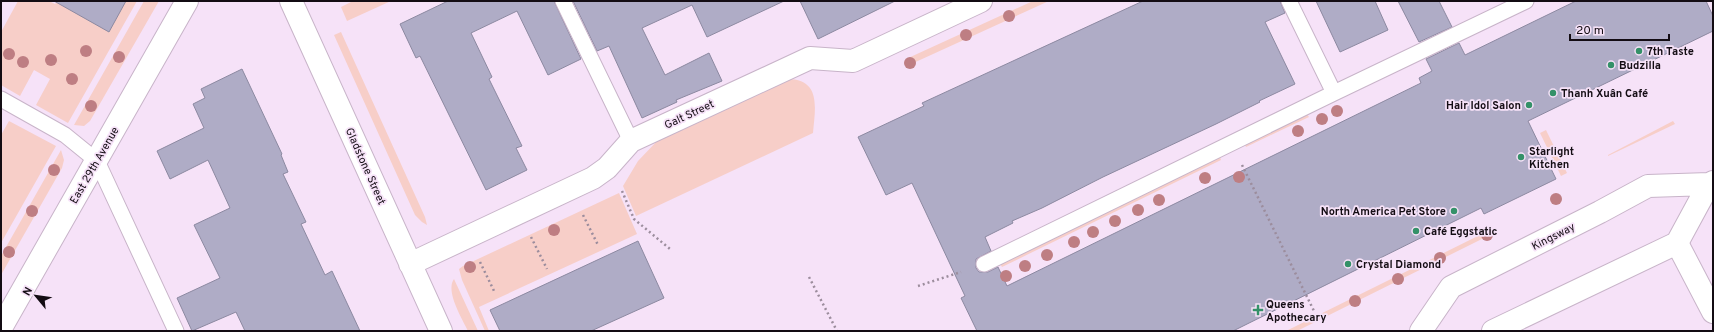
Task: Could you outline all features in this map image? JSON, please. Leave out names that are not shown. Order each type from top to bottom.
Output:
[{"type":"street","name":"East 29th Avenue","points":[[1,328],[187,1]]},
{"type":"street","name":"Gladstone Street","points":[[291,1],[441,331]]},
{"type":"street","name":"Galt Street","points":[[410,264],[593,178],[607,168],[631,141],[810,58],[853,61],[982,1]]},
{"type":"street","name":"Kingsway","points":[[1677,243],[1711,183]]},
{"type":"street","name":"Kingsway","points":[[1421,331],[1451,287],[1600,212],[1648,186],[1711,183]]},
{"type":"street","points":[[1493,331],[1677,243],[1713,312]]},
{"type":"lane","points":[[563,1],[631,141]]},
{"type":"lane","points":[[1290,1],[1334,93]]},
{"type":"lane","points":[[984,264],[1526,1]]},
{"type":"lane","points":[[1,99],[65,135],[97,161],[176,331]]},
{"type":"path","points":[[1239,160],[1314,311]]},
{"type":"path","points":[[607,168],[621,189],[634,219],[670,250]]},
{"type":"path","points":[[570,189],[598,245]]},
{"type":"path","points":[[519,213],[547,269]]},
{"type":"path","points":[[468,237],[495,292]]},
{"type":"path","points":[[918,286],[984,264]]},
{"type":"path","points":[[809,277],[837,331]]},
{"type":"shaded area","points":[[18,1],[49,1],[55,4],[58,1],[137,1],[68,123],[36,105],[50,79],[34,70],[20,96],[1,85],[1,32]]},
{"type":"shaded area","points":[[144,1],[159,1],[90,121],[84,126],[74,125]]},
{"type":"shaded area","points":[[353,1],[391,1],[347,21],[341,7]]},
{"type":"shaded area","points":[[1033,1],[1049,1],[909,65],[906,59]]},
{"type":"shaded area","points":[[341,32],[425,217],[427,225],[415,215],[334,35]]},
{"type":"shaded area","points":[[787,79],[798,80],[806,84],[811,90],[815,105],[813,133],[636,216],[623,186],[638,161],[659,139]]},
{"type":"shaded area","points":[[1307,114],[1309,117],[1246,147],[1245,145]]},
{"type":"shaded area","points":[[9,121],[56,146],[1,243],[1,135]]},
{"type":"shaded area","points":[[1673,121],[1675,124],[1608,156],[1608,155]]},
{"type":"shaded area","points":[[1546,130],[1567,173],[1561,176],[1540,133]]},
{"type":"shaded area","points":[[61,150],[64,160],[62,168],[1,275],[1,256]]},
{"type":"shaded area","points":[[1220,157],[1221,160],[1002,267],[1000,264]]},
{"type":"shaded area","points":[[619,193],[637,234],[479,307],[489,331],[485,331],[462,280],[459,269]]},
{"type":"shaded area","points":[[1490,230],[1492,234],[1297,331],[1286,331]]},
{"type":"shaded area","points":[[454,279],[478,331],[468,331],[455,305],[452,290]]},
{"type":"building","points":[[54,1],[126,1],[109,32]]},
{"type":"building","points":[[448,1],[554,1],[581,59],[548,75],[517,11],[471,33],[492,77],[489,79],[522,146],[516,148],[527,170],[486,190],[420,56],[416,58],[400,24]]},
{"type":"building","points":[[573,1],[784,1],[707,37],[692,5],[642,28],[665,75],[709,53],[722,81],[676,100],[677,102],[642,118],[609,46],[597,51]]},
{"type":"building","points":[[800,1],[895,1],[818,39]]},
{"type":"building","points":[[1143,1],[1280,1],[1285,13],[1265,22],[1295,84],[1216,124],[1012,221],[1013,223],[985,237],[991,251],[976,259],[976,268],[979,272],[988,272],[998,267],[1007,286],[1421,83],[1419,78],[1432,71],[1426,59],[1459,43],[1465,55],[1576,1],[1706,1],[1713,16],[1713,31],[1528,121],[1556,179],[1484,214],[1481,208],[1233,331],[977,331],[961,298],[965,296],[912,183],[886,195],[858,137],[924,106],[922,103]]},
{"type":"building","points":[[1316,1],[1375,1],[1388,30],[1340,52]]},
{"type":"building","points":[[1398,1],[1439,1],[1452,27],[1419,42]]},
{"type":"building","points":[[242,69],[282,154],[281,155],[288,172],[283,174],[306,222],[301,224],[325,275],[332,271],[360,331],[245,331],[236,312],[192,331],[177,298],[220,278],[194,225],[230,208],[208,160],[170,179],[157,151],[204,128],[193,104],[205,98],[201,89]]},
{"type":"building","points":[[638,241],[664,298],[591,331],[500,331],[490,310]]},
{"type":"place","name":"7th Taste","points":[[1639,51]]},
{"type":"place","name":"Budzilla","points":[[1611,65]]},
{"type":"place","name":"Thanh Xuân Café","points":[[1553,93]]},
{"type":"place","name":"Hair Idol Salon","points":[[1529,105]]},
{"type":"place","name":"Starlight Kitchen","points":[[1521,157]]},
{"type":"place","name":"North America Pet Store","points":[[1454,211]]},
{"type":"place","name":"Café Eggstatic","points":[[1416,231]]},
{"type":"place","name":"Crystal Diamond","points":[[1348,264]]},
{"type":"place","name":"Queens Apothecary","points":[[1258,310]]}]
